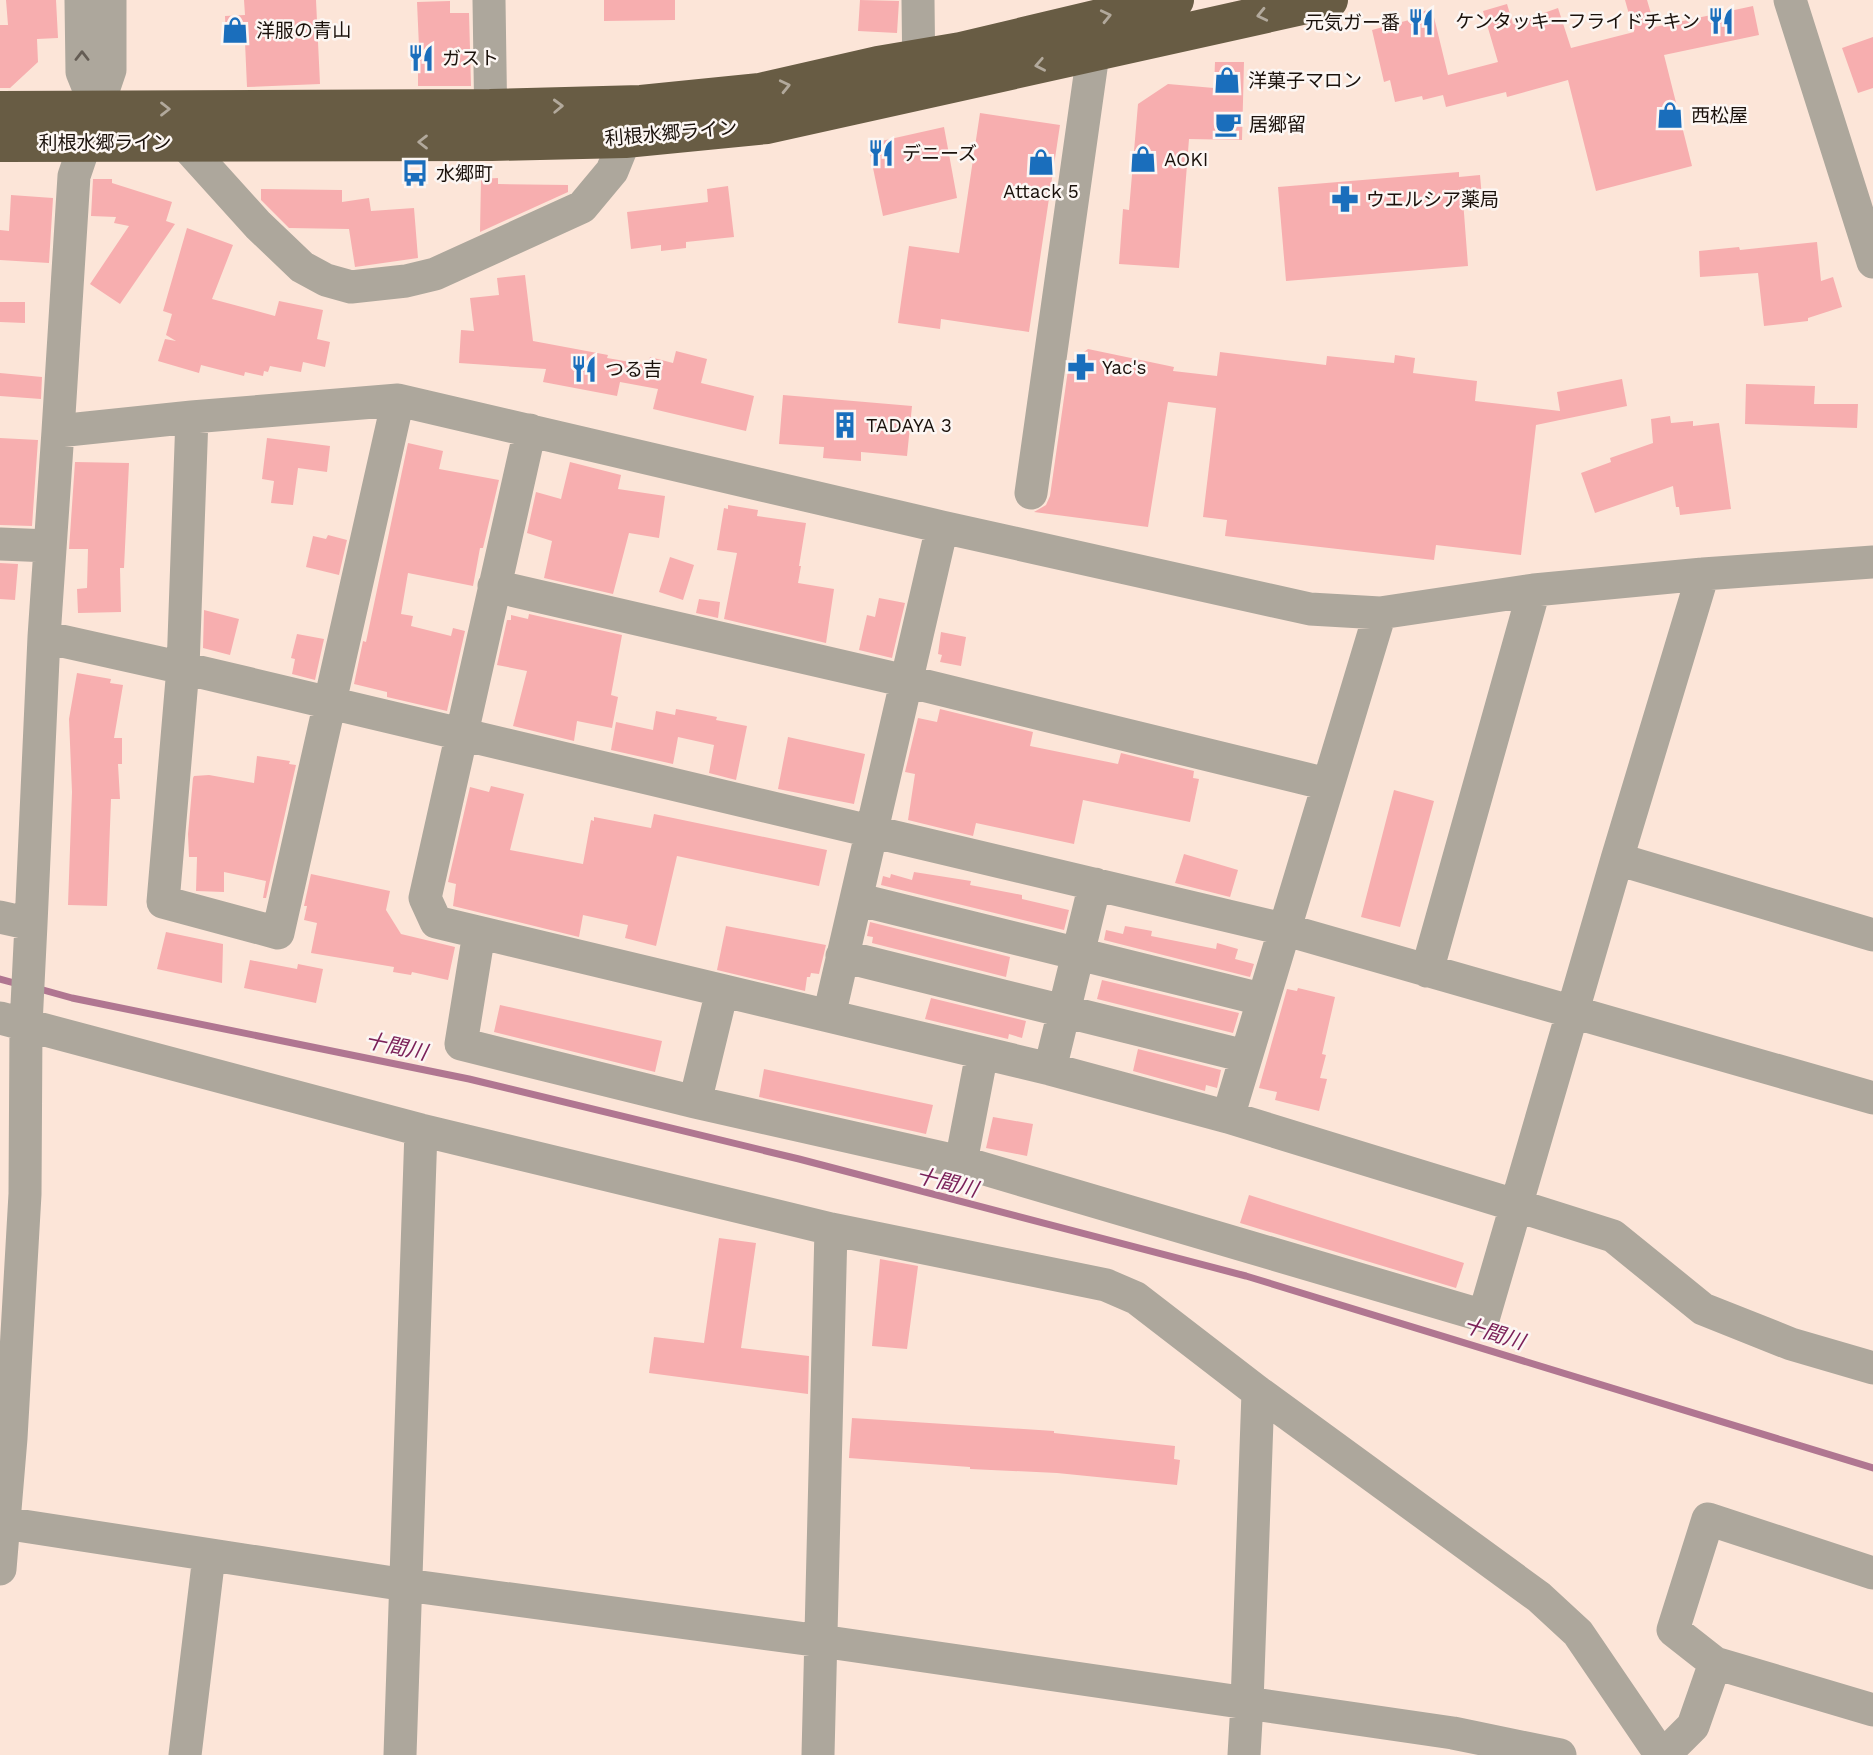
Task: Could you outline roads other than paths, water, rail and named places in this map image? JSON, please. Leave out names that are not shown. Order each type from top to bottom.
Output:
[{"type":"highway","name":"利根水郷ライン","points":[[0,143],[91,126],[491,125],[625,139],[767,125],[919,74],[961,51],[1175,0]]},
{"type":"highway","name":"利根水郷ライン","points":[[0,110],[183,142],[491,125],[641,104],[1093,54],[1329,0]]},
{"type":"street","points":[[81,0],[82,72],[91,126]]},
{"type":"street","points":[[0,1569],[4,1523],[5,1437],[25,1194],[13,1021],[44,637],[74,176],[110,69],[110,0]]},
{"type":"street","points":[[489,0],[491,125]]},
{"type":"street","points":[[918,0],[919,74]]},
{"type":"street","points":[[1790,0],[1873,262]]},
{"type":"street","points":[[1031,493],[1093,54]]},
{"type":"street","points":[[183,142],[258,225],[302,267],[326,280],[351,287],[406,281],[435,274],[582,207],[612,171],[625,139]]},
{"type":"street","points":[[58,432],[192,417],[398,400],[942,527],[1310,609],[1380,613],[1534,590],[1873,562]]},
{"type":"street","points":[[192,417],[183,668],[163,902],[278,933],[398,400]]},
{"type":"street","points":[[530,430],[425,898],[436,922],[1050,1069],[1228,1117],[1518,1206],[1613,1236],[1703,1309],[1791,1344],[1873,1368]]},
{"type":"street","points":[[829,1016],[942,527]]},
{"type":"street","points":[[0,544],[50,546]]},
{"type":"street","points":[[480,933],[461,1044],[695,1102],[961,1162],[1484,1316],[1703,574]]},
{"type":"street","points":[[494,586],[906,681],[1327,783]]},
{"type":"street","points":[[1427,971],[1534,590]]},
{"type":"street","points":[[1228,1117],[1261,999],[1380,613]]},
{"type":"street","points":[[44,637],[1283,929],[1572,1014],[1873,1098]]},
{"type":"street","points":[[1617,859],[1873,935]]},
{"type":"street","points":[[1050,1069],[1095,884]]},
{"type":"street","points":[[856,899],[1261,999]]},
{"type":"street","points":[[842,956],[1245,1056]]},
{"type":"street","points":[[695,1102],[722,990]]},
{"type":"street","points":[[13,1021],[421,1130],[831,1229],[1106,1284],[1136,1298],[1258,1392],[1539,1597],[1578,1633],[1662,1755],[1693,1726],[1715,1663]]},
{"type":"street","points":[[961,1162],[982,1053]]},
{"type":"street","points":[[400,1755],[421,1130]]},
{"type":"street","points":[[818,1755],[831,1229]]},
{"type":"street","points":[[1244,1755],[1258,1392]]},
{"type":"street","points":[[1873,1573],[1708,1519],[1673,1630],[1715,1663],[1873,1710]]},
{"type":"street","points":[[4,1523],[406,1585],[1453,1732],[1560,1755]]},
{"type":"street","points":[[185,1755],[209,1556]]},
{"type":"waterway","name":"十間川","points":[[0,979],[18,984]]},
{"type":"waterway","name":"十間川","points":[[36,988],[72,998],[469,1079],[799,1159],[1246,1276],[1873,1468]]},
{"type":"place","name":"ケンタッキーフライドチキン","points":[[1721,21]]},
{"type":"place","name":"元気ガー番","points":[[1421,22]]},
{"type":"place","name":"洋服の青山","points":[[235,30]]},
{"type":"place","name":"ガスト","points":[[421,58]]},
{"type":"place","name":"洋菓子マロン","points":[[1227,80]]},
{"type":"place","name":"西松屋","points":[[1670,115]]},
{"type":"place","name":"居郷留","points":[[1228,124]]},
{"type":"place","name":"デニーズ","points":[[881,153]]},
{"type":"place","name":"AOKI","points":[[1143,159]]},
{"type":"place","name":"Attack 5","points":[[1041,162]]},
{"type":"place","name":"水郷町","points":[[415,173]]},
{"type":"place","name":"ウエルシア薬局","points":[[1345,199]]},
{"type":"place","name":"Yac's","points":[[1081,367]]},
{"type":"place","name":"つる吉","points":[[584,369]]},
{"type":"place","name":"TADAYA 3","points":[[845,425]]}]
